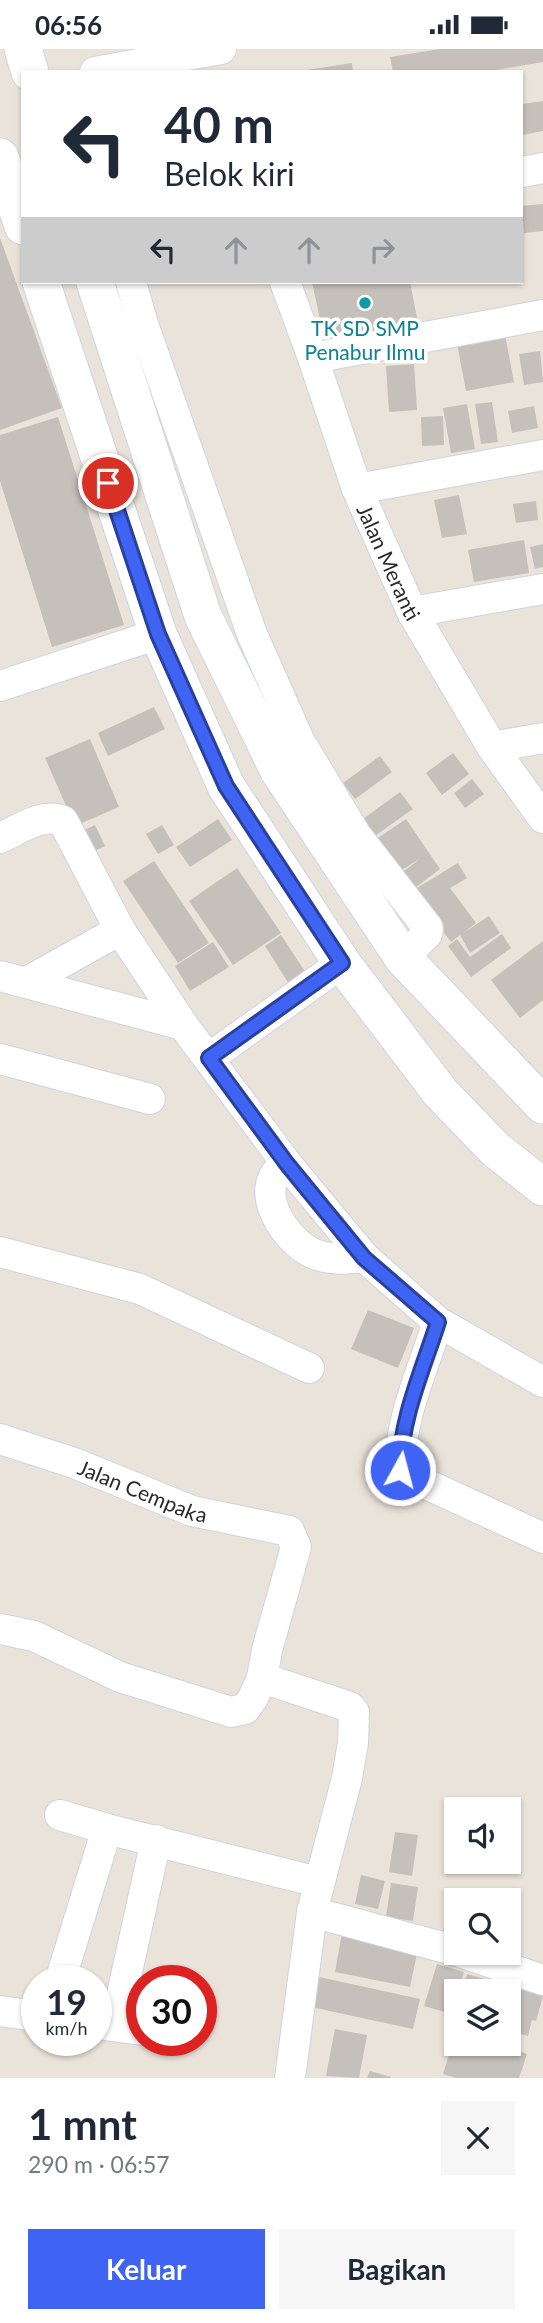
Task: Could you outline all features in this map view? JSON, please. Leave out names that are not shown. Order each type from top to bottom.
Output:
[{"type":"street","points":[[23,49],[29,70]]},
{"type":"street","points":[[106,70],[221,49]]},
{"type":"street","points":[[0,157],[21,220]]},
{"type":"street","points":[[523,171],[543,168]]},
{"type":"street","points":[[42,284],[158,634],[226,786],[342,963],[440,1092],[495,1149],[543,1187]]},
{"type":"street","points":[[96,284],[127,329],[211,513],[252,634],[299,740],[356,835],[428,928],[427,933],[403,958]]},
{"type":"street","points":[[131,284],[127,329],[173,527],[203,617],[279,771],[403,958],[543,1105]]},
{"type":"street","name":"Jalan Meranti","points":[[286,284],[357,489],[412,612],[492,747],[543,818]]},
{"type":"street","points":[[313,358],[543,314]]},
{"type":"street","points":[[357,489],[543,455]]},
{"type":"street","points":[[173,527],[211,513]]},
{"type":"street","points":[[412,612],[543,589]]},
{"type":"street","points":[[0,686],[158,634]]},
{"type":"street","points":[[492,747],[543,738]]},
{"type":"street","points":[[0,838],[44,819],[54,817],[63,821],[120,930],[183,1025],[287,1164],[364,1258],[438,1322],[543,1382]]},
{"type":"street","points":[[12,979],[120,930]]},
{"type":"street","points":[[209,1058],[342,963]]},
{"type":"street","points":[[12,979],[183,1025]]},
{"type":"street","points":[[0,1059],[150,1099]]},
{"type":"street","points":[[287,1164],[276,1169],[269,1197],[289,1235],[310,1252],[322,1256],[364,1258]]},
{"type":"street","points":[[0,1252],[139,1289],[309,1369]]},
{"type":"street","points":[[438,1322],[411,1405],[400,1470],[426,1485],[543,1538]]},
{"type":"street","name":"Jalan Cempaka","points":[[0,1439],[74,1463],[192,1511],[289,1531],[296,1547],[267,1650],[262,1678]]},
{"type":"street","points":[[0,1629],[34,1636],[120,1677],[231,1712],[245,1710],[262,1678],[343,1703],[354,1712],[353,1743],[347,1778],[312,1912],[290,2078]]},
{"type":"street","points":[[61,1815],[318,1882]]},
{"type":"street","points":[[65,1965],[107,1829]]},
{"type":"street","points":[[118,2027],[156,1840]]},
{"type":"street","points":[[312,1912],[444,1948]]},
{"type":"street","points":[[499,1965],[543,1980]]},
{"type":"street","points":[[0,2011],[21,2014]]},
{"type":"building","points":[[440,49],[543,49],[543,62],[496,70],[393,70],[390,57]]},
{"type":"building","points":[[352,63],[353,70],[307,70]]},
{"type":"building","points":[[543,101],[543,131],[523,135],[523,104]]},
{"type":"building","points":[[543,204],[543,231],[524,233],[523,206]]},
{"type":"building","points":[[0,238],[62,408],[0,430]]},
{"type":"building","name":"TK SD SMP Penabur Ilmu","points":[[312,284],[410,284],[418,323],[325,343]]},
{"type":"building","points":[[505,335],[514,382],[466,391],[457,344]]},
{"type":"building","points":[[540,351],[543,382],[524,385],[519,354]]},
{"type":"building","points":[[414,364],[417,410],[389,412],[386,366]]},
{"type":"building","points":[[492,402],[498,442],[481,444],[475,404]]},
{"type":"building","points":[[467,404],[475,449],[451,453],[443,408]]},
{"type":"building","points":[[534,406],[538,428],[512,433],[508,411]]},
{"type":"building","points":[[443,416],[444,445],[422,446],[421,417]]},
{"type":"building","points":[[58,417],[124,625],[52,647],[0,481],[0,435]]},
{"type":"building","points":[[459,495],[467,534],[442,538],[434,500]]},
{"type":"building","points":[[536,501],[538,520],[516,523],[513,504]]},
{"type":"building","points":[[524,540],[529,573],[474,582],[468,550]]},
{"type":"building","points":[[543,544],[543,567],[535,569],[530,547]]},
{"type":"building","points":[[154,707],[165,729],[108,756],[98,733]]},
{"type":"building","points":[[90,739],[119,807],[75,826],[45,758]]},
{"type":"building","points":[[453,753],[469,774],[442,795],[426,773]]},
{"type":"building","points":[[380,756],[392,772],[355,799],[343,783]]},
{"type":"building","points":[[472,779],[484,794],[465,808],[454,793]]},
{"type":"building","points":[[400,792],[413,809],[372,838],[360,821]]},
{"type":"building","points":[[218,819],[232,840],[190,867],[176,847]]},
{"type":"building","points":[[406,819],[440,869],[407,894],[395,878],[421,858],[397,873],[375,840]]},
{"type":"building","points":[[95,825],[105,846],[91,853],[80,832]]},
{"type":"building","points":[[162,825],[174,845],[158,854],[146,834]]},
{"type":"building","points":[[154,861],[209,943],[178,963],[123,881]]},
{"type":"building","points":[[458,863],[467,878],[450,888],[476,923],[463,933],[489,916],[500,933],[470,953],[460,935],[451,942],[412,891]]},
{"type":"building","points":[[237,868],[281,933],[233,965],[189,901]]},
{"type":"building","points":[[502,934],[511,948],[471,977],[448,946],[457,939],[470,957]]},
{"type":"building","points":[[281,935],[306,973],[289,984],[265,946]]},
{"type":"building","points":[[543,941],[543,1000],[520,1018],[491,980]]},
{"type":"building","points":[[213,942],[229,967],[190,991],[175,966]]},
{"type":"building","points":[[368,1310],[414,1328],[398,1368],[351,1349]]},
{"type":"building","points":[[395,1832],[418,1835],[412,1876],[389,1872]]},
{"type":"building","points":[[361,1875],[385,1881],[378,1909],[355,1904]]},
{"type":"building","points":[[391,1883],[418,1887],[413,1921],[386,1917]]},
{"type":"building","points":[[342,1933],[418,1949],[410,1987],[335,1972]]},
{"type":"building","points":[[437,1964],[464,1972],[462,1979],[444,1979],[444,2012],[424,2006]]},
{"type":"building","points":[[467,1974],[484,1979],[466,1979]]},
{"type":"building","points":[[310,1975],[420,1999],[413,2029],[302,2005]]},
{"type":"building","points":[[521,1990],[543,1996],[536,2021],[532,2020],[528,2036],[521,2034]]},
{"type":"building","points":[[335,2029],[367,2035],[359,2078],[326,2076]]},
{"type":"building","points":[[527,2054],[519,2078],[456,2078],[443,2074],[449,2056]]},
{"type":"building","points":[[370,2071],[391,2077],[391,2078],[367,2078]]},
{"type":"place","name":"TK SD SMP Penabur Ilmu","points":[[365,303]]},
{"type":"route","points":[[108,483],[158,634],[226,786],[342,963],[209,1058],[287,1164],[364,1258],[438,1322],[411,1405],[400,1470]]}]
